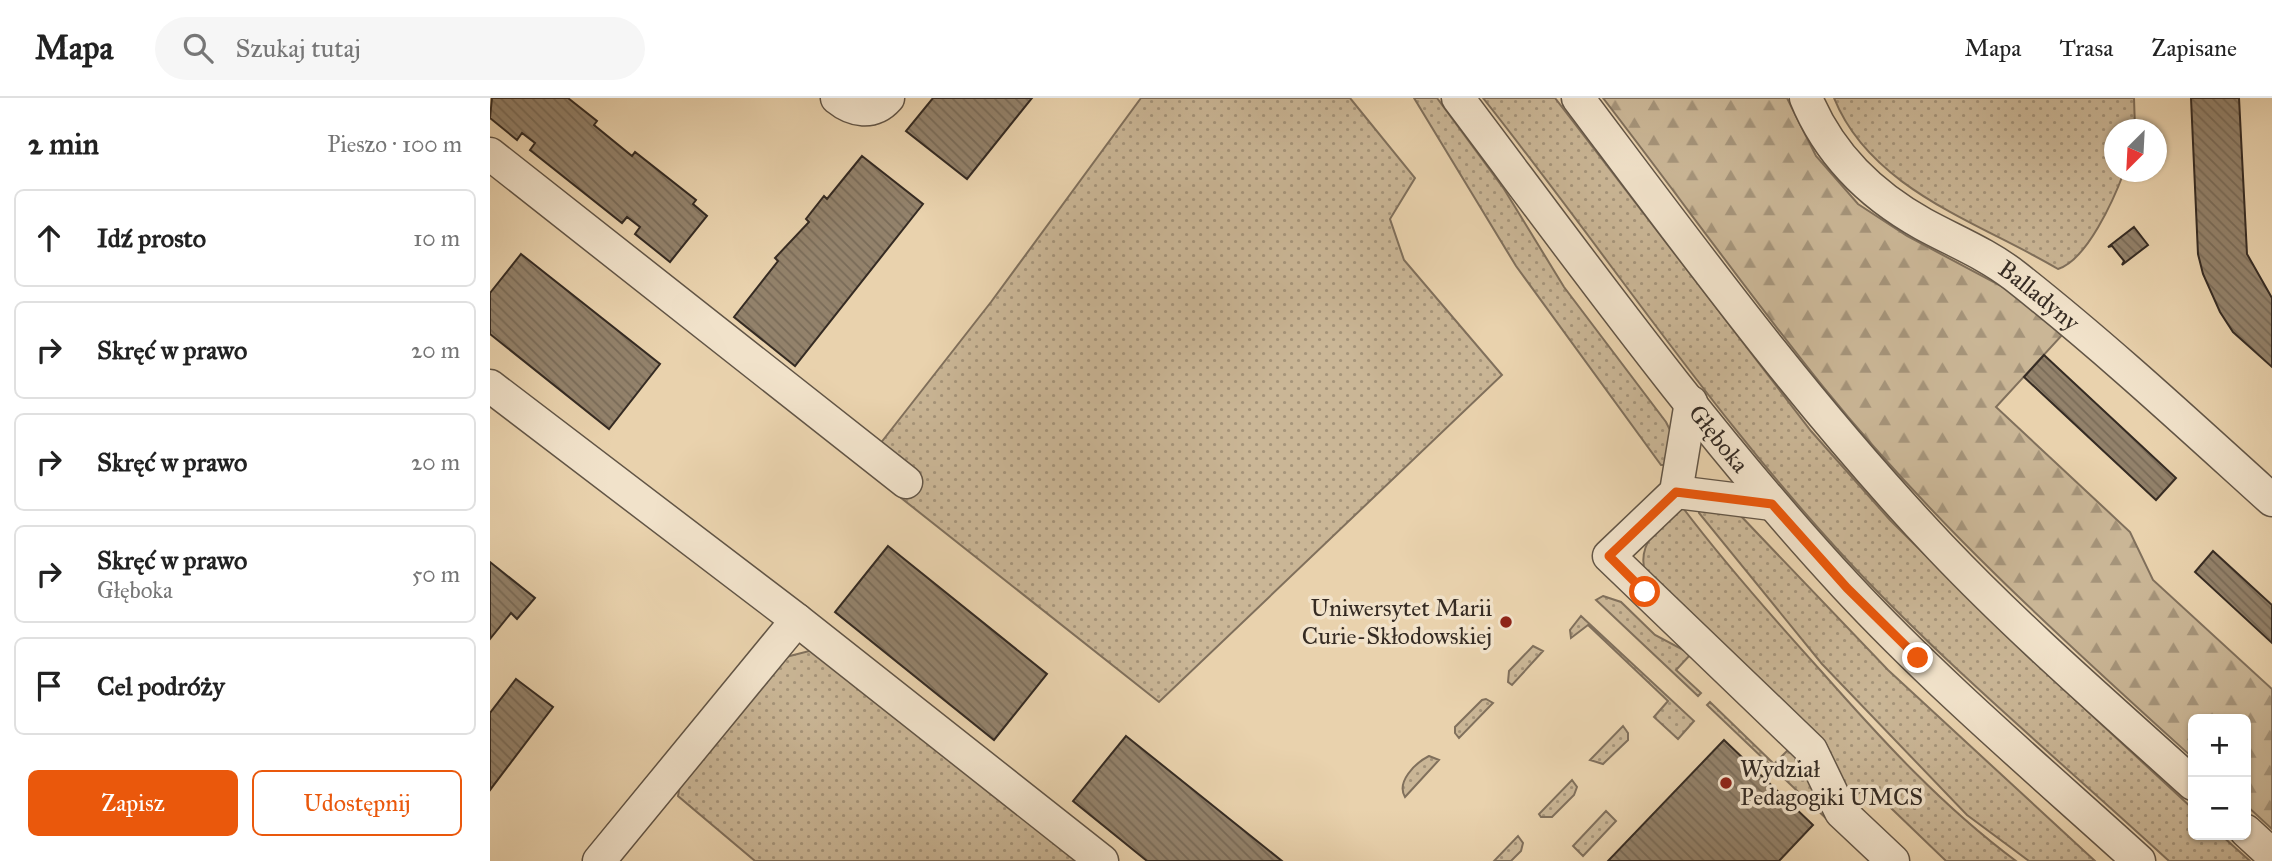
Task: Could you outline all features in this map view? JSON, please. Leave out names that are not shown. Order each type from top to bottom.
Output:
[{"type":"street","points":[[837,98],[856,109],[869,110],[888,98]]},
{"type":"street","name":"Głęboka","points":[[1458,98],[1772,504],[1847,588],[1953,693],[2139,861]]},
{"type":"street","points":[[1578,98],[1757,333],[1942,550],[2188,779]]},
{"type":"street","name":"Balladyny","points":[[1806,98],[1828,140],[1852,172],[1875,193],[1921,223],[2011,274],[2272,500]]},
{"type":"street","points":[[490,154],[906,482]]},
{"type":"street","points":[[490,386],[797,620],[1102,861]]},
{"type":"street","points":[[1691,402],[1676,492],[1609,556],[1811,750],[1841,812],[1893,861]]},
{"type":"street","points":[[1676,492],[1772,504]]},
{"type":"street","points":[[599,861],[797,620]]},
{"type":"street","points":[[2251,836],[2272,855]]},
{"type":"green space","points":[[1141,98],[1350,98],[1415,178],[1390,219],[1404,260],[1502,375],[1159,702],[862,467],[991,302]]},
{"type":"green space","points":[[1414,98],[1437,98],[1504,189],[1564,287],[1666,422],[1671,432],[1671,465],[1661,465],[1516,266]]},
{"type":"green space","points":[[1483,98],[1555,98],[1811,431],[1890,520],[2017,646],[2188,804],[2188,840],[2227,840],[2250,861],[2169,861],[1979,690],[1905,619],[1869,583],[1766,467]]},
{"type":"green space","points":[[1603,98],[1787,98],[1816,156],[1858,204],[1907,236],[2005,288],[2064,333],[1996,407],[2130,532],[2153,580],[2272,689],[2272,829],[2251,810],[2251,714],[2188,714],[2188,753],[2096,670],[1955,534],[1866,438],[1768,316]]},
{"type":"green space","points":[[1834,98],[2134,98],[2135,119],[2104,119],[2104,182],[2120,182],[2119,184],[2089,241],[2079,254],[2058,269],[1930,200],[1900,180],[1874,157],[1851,130]]},
{"type":"green space","points":[[1701,502],[1738,513],[1888,670],[2095,861],[2029,861],[1967,815],[1822,664],[1699,513]]},
{"type":"green space","points":[[1683,508],[1768,611],[1890,747],[1963,818],[2016,861],[1946,861],[1867,785],[1851,801],[1826,744],[1645,571],[1644,552],[1652,534],[1666,519]]},
{"type":"green space","points":[[1603,596],[1621,602],[1655,635],[1691,654],[1676,670],[1701,693],[1698,696],[1596,600]]},
{"type":"green space","points":[[1581,616],[1694,721],[1678,739],[1654,717],[1668,701],[1588,625],[1571,638],[1570,630]]},
{"type":"green space","points":[[1533,646],[1543,651],[1512,685],[1508,682],[1509,671]]},
{"type":"green space","points":[[813,650],[1078,861],[755,861],[678,796],[680,785],[786,657]]},
{"type":"green space","points":[[1486,699],[1493,703],[1459,738],[1455,727]]},
{"type":"green space","points":[[1710,702],[1774,764],[1790,748],[1833,825],[1707,705]]},
{"type":"green space","points":[[1623,726],[1628,733],[1628,740],[1603,764],[1590,760]]},
{"type":"green space","points":[[1429,756],[1439,760],[1405,797],[1405,779],[1418,763]]},
{"type":"green space","points":[[1572,780],[1577,787],[1574,795],[1552,817],[1541,817],[1539,814]]},
{"type":"green space","points":[[1606,811],[1616,821],[1583,856],[1573,846]]},
{"type":"green space","points":[[1518,836],[1523,843],[1521,851],[1511,861],[1494,861]]},
{"type":"building","points":[[492,98],[568,98],[597,121],[594,125],[632,156],[635,152],[696,200],[693,204],[707,216],[670,262],[635,234],[640,227],[627,217],[622,223],[530,150],[535,143],[522,133],[517,140],[490,118]]},
{"type":"building","points":[[933,98],[1032,98],[967,179],[906,131]]},
{"type":"building","points":[[2191,98],[2239,98],[2247,254],[2272,298],[2272,367],[2233,332],[2220,312],[2203,274],[2198,254]]},
{"type":"building","points":[[862,156],[923,204],[795,366],[734,317],[778,261],[775,258],[809,222],[806,219],[824,196],[827,199]]},
{"type":"building","points":[[2134,227],[2148,245],[2122,265],[2124,261],[2112,246],[2108,247]]},
{"type":"building","points":[[521,254],[660,364],[609,429],[490,334],[490,293]]},
{"type":"building","points":[[2044,355],[2176,478],[2156,500],[2024,377]]},
{"type":"building","points":[[888,546],[1047,674],[994,740],[835,612]]},
{"type":"building","points":[[2213,551],[2272,605],[2272,643],[2195,572]]},
{"type":"building","points":[[490,562],[535,598],[517,619],[511,613],[490,639]]},
{"type":"building","points":[[516,679],[553,707],[490,790],[490,713]]},
{"type":"building","points":[[1126,736],[1282,861],[1147,861],[1073,801]]},
{"type":"building","name":"Wydział Pedagogiki UMCS","points":[[1724,740],[1813,825],[1779,861],[1608,861]]},
{"type":"place","name":"Uniwersytet Marii Curie-Skłodowskiej","points":[[1506,622]]},
{"type":"place","name":"Wydział Pedagogiki UMCS","points":[[1726,783]]},
{"type":"route","points":[[1645,592],[1609,556],[1676,492],[1772,504],[1847,588],[1918,658]]}]
